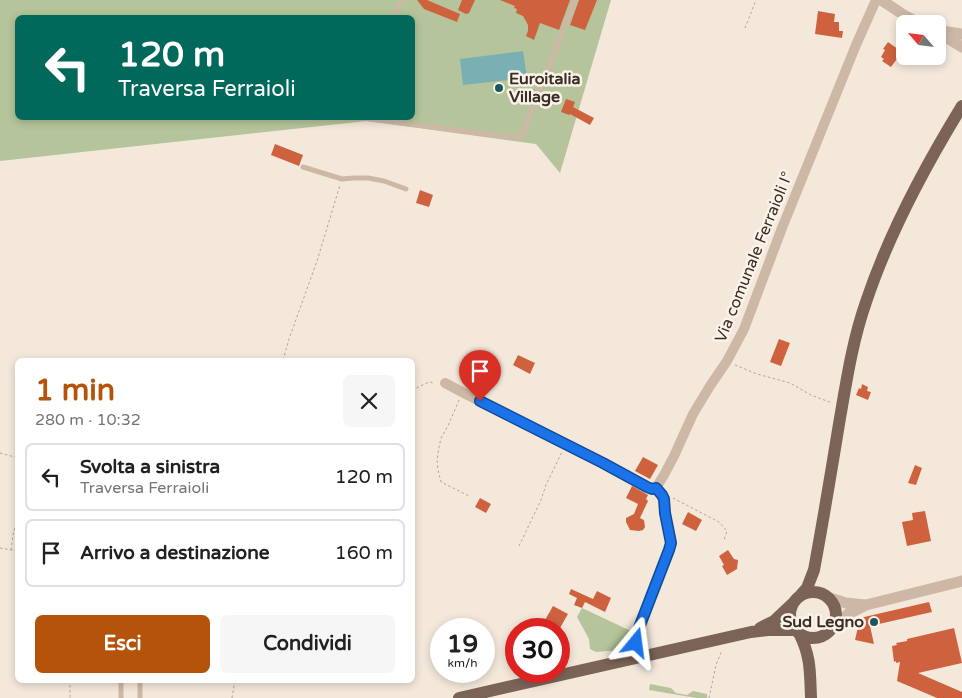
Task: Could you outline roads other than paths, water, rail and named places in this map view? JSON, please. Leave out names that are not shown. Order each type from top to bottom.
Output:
[{"type":"main road","points":[[955,117],[962,100]]},
{"type":"main road","points":[[751,632],[774,621],[807,588],[814,570],[850,362],[865,304],[880,263],[917,185],[962,106]]},
{"type":"main road","points":[[810,665],[819,644],[836,618],[836,612],[831,602],[816,585],[814,570]]},
{"type":"main road","points":[[811,698],[808,654],[791,622],[791,609],[797,599],[803,595],[813,592],[825,596]]},
{"type":"main road","points":[[460,698],[751,632],[768,630],[797,632],[810,638],[816,638],[829,631]]},
{"type":"street","name":"Via comunale Ferraioli I°","points":[[659,491],[664,475],[693,414],[728,361],[744,328],[852,54],[876,0]]},
{"type":"street","points":[[881,0],[906,15]]},
{"type":"street","points":[[946,33],[962,34]]},
{"type":"street","points":[[946,37],[962,47]]},
{"type":"street","points":[[445,383],[647,487],[659,491],[671,543],[637,633],[631,659]]},
{"type":"street","points":[[829,631],[848,614],[866,604],[962,581]]},
{"type":"street","points":[[825,596],[846,603],[866,604]]},
{"type":"lane","points":[[395,15],[401,0]]},
{"type":"lane","points":[[378,120],[518,138],[522,135],[575,0]]},
{"type":"lane","points":[[303,167],[342,179],[368,178],[384,181],[406,189]]},
{"type":"lane","points":[[121,683],[121,698]]},
{"type":"lane","points":[[140,683],[140,698]]},
{"type":"water","points":[[523,51],[527,78],[463,85],[460,59]]},
{"type":"place","name":"Euroitalia Village","points":[[499,88]]},
{"type":"place","name":"Sud Legno","points":[[874,622]]}]
